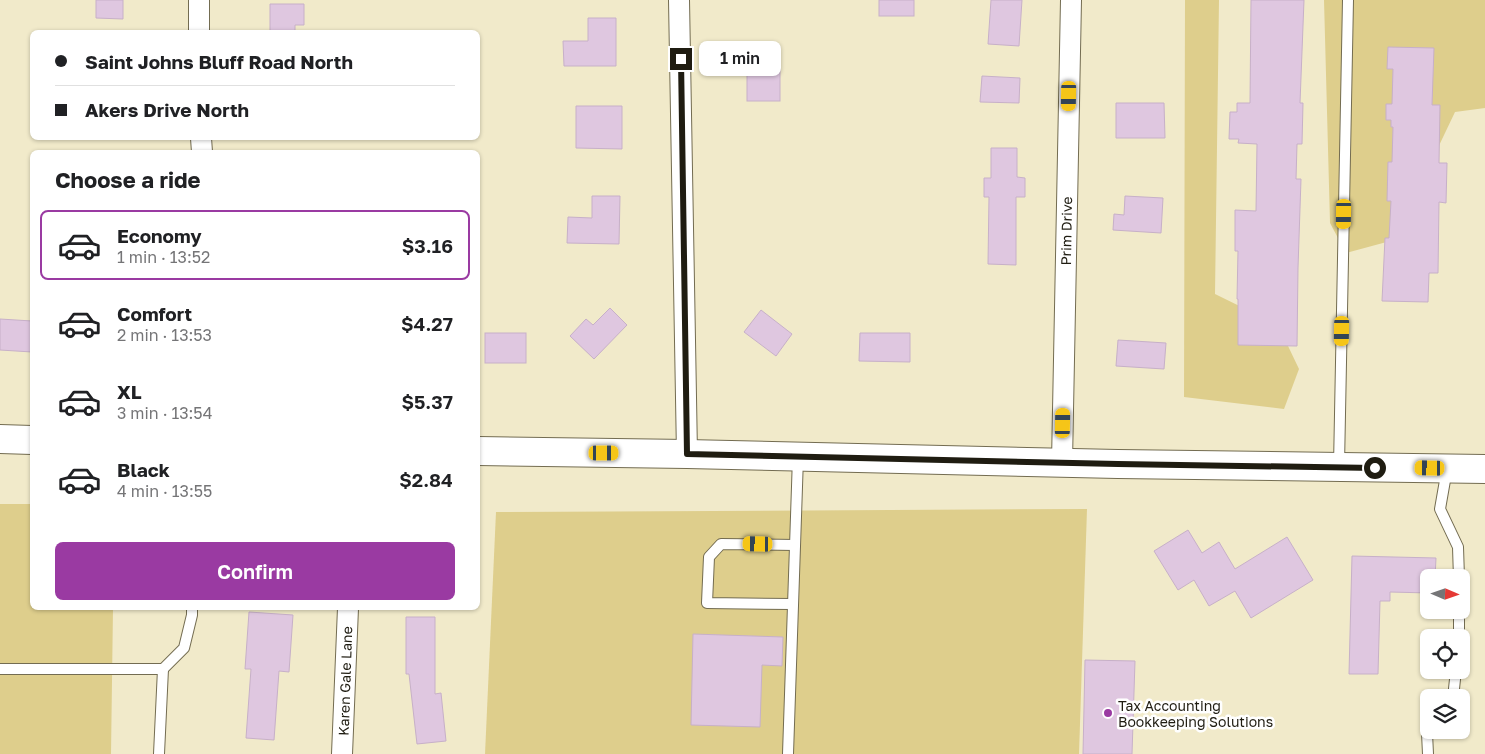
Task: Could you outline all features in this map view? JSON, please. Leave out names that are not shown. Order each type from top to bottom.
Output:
[{"type":"main road","points":[[0,439],[30,440]]},
{"type":"main road","points":[[480,451],[1485,469]]},
{"type":"street","points":[[199,0],[199,30]]},
{"type":"street","points":[[680,0],[687,454]]},
{"type":"street","name":"Prim Drive","points":[[1062,462],[1071,0]]},
{"type":"street","name":"Karen Gale Lane","points":[[342,754],[348,610]]},
{"type":"lane","points":[[1339,467],[1348,0]]},
{"type":"lane","points":[[788,754],[798,456]]},
{"type":"lane","points":[[1448,468],[1440,509],[1458,547],[1459,569]]},
{"type":"lane","points":[[793,604],[707,603],[709,557],[721,544],[795,545]]},
{"type":"lane","points":[[159,754],[163,669],[184,648],[192,610]]},
{"type":"lane","points":[[0,669],[163,669]]},
{"type":"lane","points":[[1427,739],[1428,754]]},
{"type":"shaded area","points":[[1185,0],[1219,0],[1215,294],[1278,325],[1299,369],[1284,409],[1184,397]]},
{"type":"shaded area","points":[[1324,0],[1485,0],[1485,108],[1455,112],[1394,240],[1346,253],[1330,223]]},
{"type":"shaded area","points":[[0,504],[30,504],[30,610],[113,610],[111,754],[0,754]]},
{"type":"shaded area","points":[[1087,509],[1079,754],[485,754],[496,512]]},
{"type":"building","points":[[96,0],[123,0],[123,19],[96,18]]},
{"type":"building","points":[[879,0],[914,0],[914,16],[879,16]]},
{"type":"building","points":[[991,0],[1022,0],[1019,46],[988,44]]},
{"type":"building","points":[[1251,0],[1304,0],[1300,103],[1303,103],[1302,144],[1297,144],[1296,179],[1301,179],[1297,346],[1238,345],[1238,251],[1235,251],[1235,210],[1256,211],[1257,144],[1238,143],[1239,139],[1229,139],[1230,112],[1237,112],[1237,103],[1250,103]]},
{"type":"building","points":[[270,4],[304,4],[304,25],[295,25],[295,30],[270,30]]},
{"type":"building","points":[[588,18],[616,18],[616,66],[564,66],[563,41],[588,41]]},
{"type":"building","points":[[1388,47],[1434,48],[1432,105],[1440,105],[1439,163],[1447,163],[1446,203],[1439,202],[1438,273],[1429,273],[1428,302],[1382,301],[1385,238],[1389,238],[1391,201],[1387,201],[1388,162],[1392,162],[1393,127],[1391,127],[1391,120],[1386,120],[1386,104],[1392,104],[1393,69],[1387,69]]},
{"type":"building","points":[[747,63],[780,63],[780,101],[747,101]]},
{"type":"building","points":[[982,76],[1020,78],[1019,103],[980,102]]},
{"type":"building","points":[[1116,103],[1164,103],[1165,138],[1116,138]]},
{"type":"building","points":[[576,106],[622,106],[622,149],[576,148]]},
{"type":"building","points":[[991,148],[1017,148],[1017,177],[1025,178],[1025,197],[1016,197],[1016,265],[988,264],[989,197],[984,197],[984,178],[991,178]]},
{"type":"building","points":[[592,196],[620,196],[619,244],[567,243],[568,217],[592,218]]},
{"type":"building","points":[[1125,196],[1163,198],[1161,233],[1113,230],[1114,214],[1124,215]]},
{"type":"building","points":[[610,308],[627,325],[594,359],[570,336],[586,319],[593,325]]},
{"type":"building","points":[[761,310],[792,334],[776,356],[744,332]]},
{"type":"building","points":[[0,319],[30,321],[30,352],[0,350]]},
{"type":"building","points":[[485,333],[526,333],[526,363],[485,363]]},
{"type":"building","points":[[860,333],[910,333],[910,362],[859,361]]},
{"type":"building","points":[[1118,340],[1166,343],[1164,369],[1116,366]]},
{"type":"building","points":[[1188,530],[1202,553],[1219,542],[1235,569],[1287,537],[1313,580],[1251,618],[1235,591],[1209,606],[1194,580],[1178,590],[1154,551]]},
{"type":"building","points":[[1352,556],[1436,558],[1435,569],[1420,569],[1420,593],[1390,592],[1390,601],[1380,601],[1378,674],[1349,674]]},
{"type":"building","points":[[249,612],[293,615],[289,672],[279,671],[274,740],[246,738],[251,669],[245,669]]},
{"type":"building","points":[[406,617],[435,617],[435,694],[441,693],[446,741],[417,744],[409,674],[406,674]]},
{"type":"building","points":[[693,634],[783,637],[782,666],[762,665],[760,727],[691,725]]},
{"type":"building","points":[[1085,660],[1135,661],[1132,754],[1083,754]]},
{"type":"place","name":"Tax Accounting Bookkeeping Solutions","points":[[1108,713]]},
{"type":"route","points":[[681,59],[687,454],[1375,468]]}]
